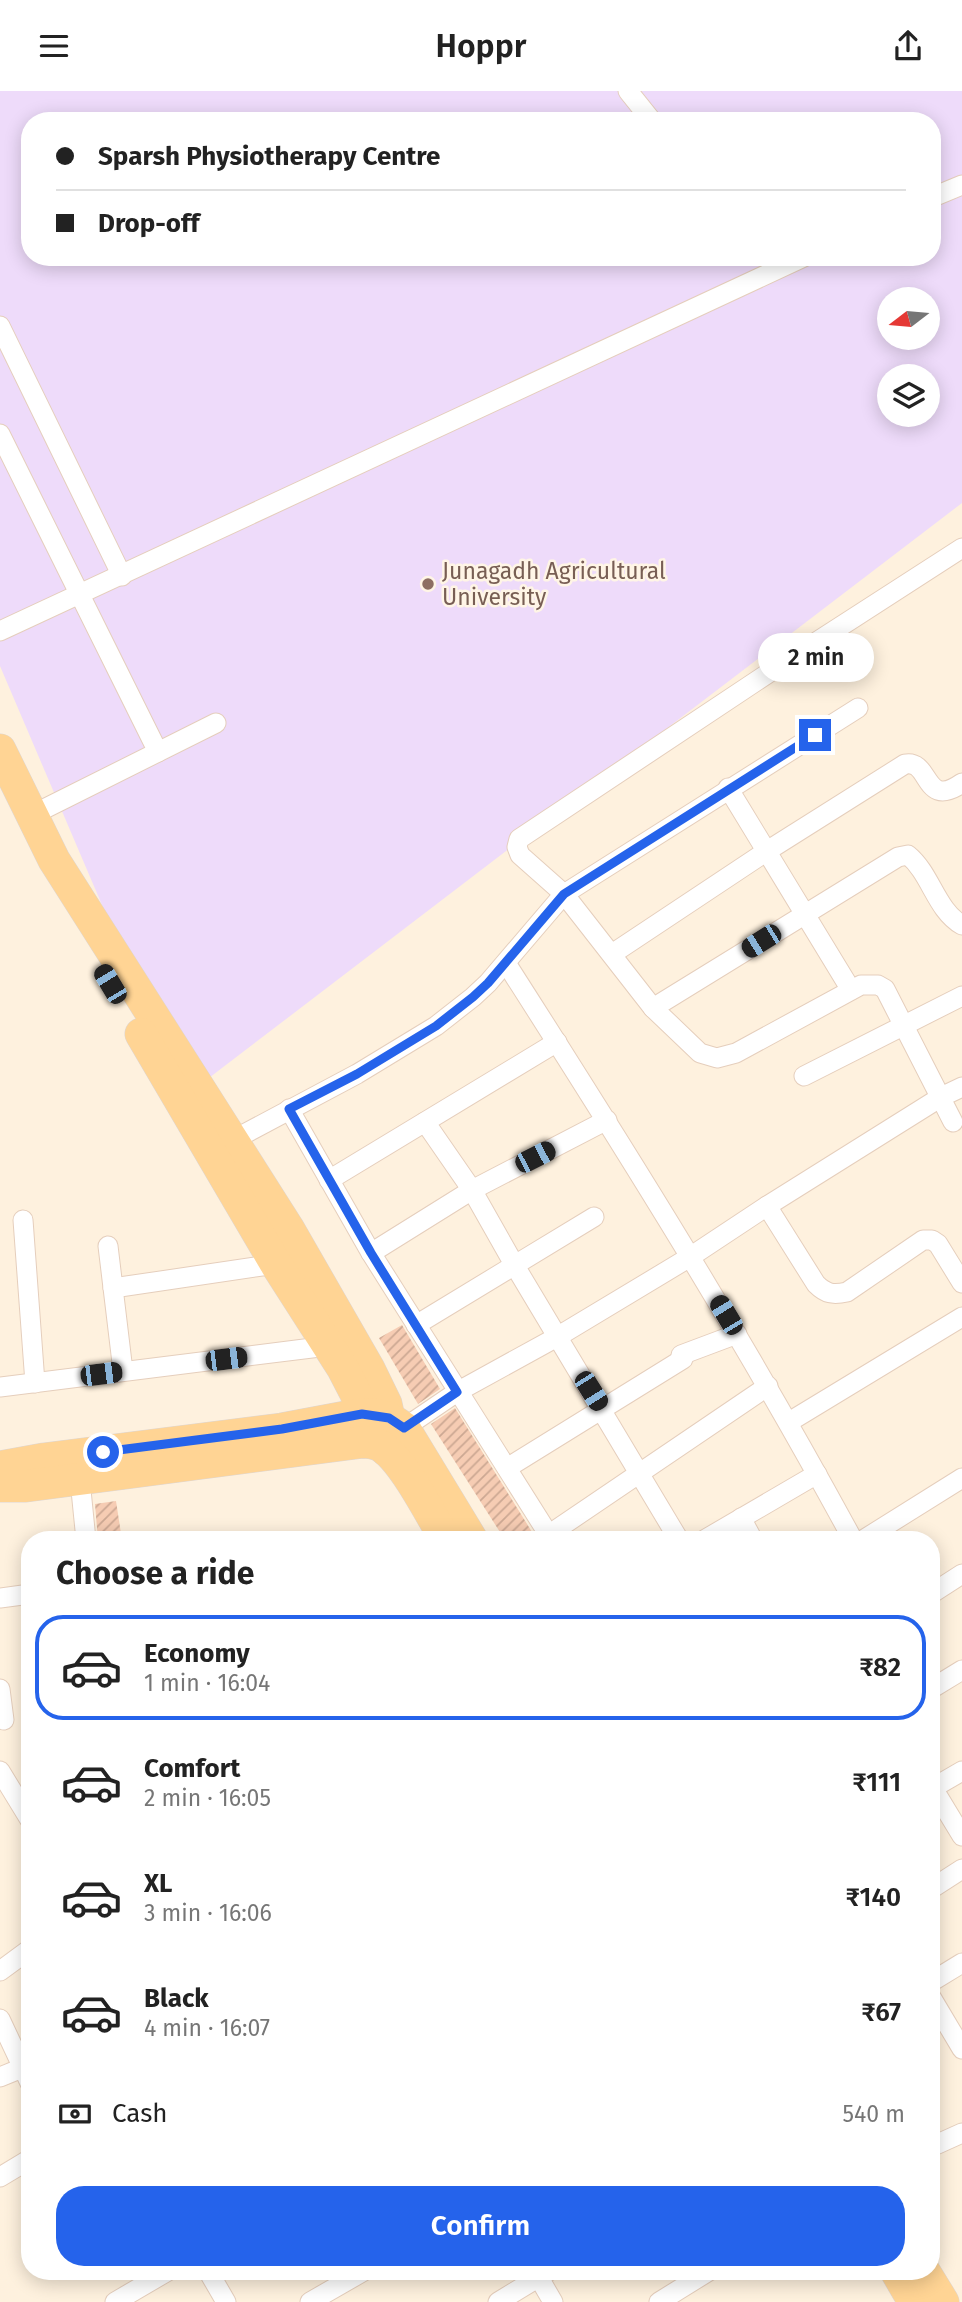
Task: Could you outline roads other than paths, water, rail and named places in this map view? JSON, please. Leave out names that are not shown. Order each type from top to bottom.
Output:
[{"type":"main road","points":[[0,750],[69,884],[288,1228],[369,1369],[386,1404],[381,1430],[441,1531]]},
{"type":"main road","points":[[0,790],[58,899],[356,1394],[381,1430],[465,1531]]},
{"type":"main road","points":[[0,1486],[26,1486],[79,1467],[282,1429],[381,1430]]},
{"type":"main road","points":[[0,1467],[79,1467]]},
{"type":"main road","points":[[901,2280],[914,2302]]},
{"type":"main road","points":[[930,2280],[943,2302]]},
{"type":"street","points":[[628,91],[645,112]]},
{"type":"street","points":[[941,194],[962,185]]},
{"type":"street","points":[[765,266],[771,273]]},
{"type":"street","points":[[0,631],[785,266]]},
{"type":"street","points":[[0,326],[122,576]]},
{"type":"street","points":[[0,433],[158,752]]},
{"type":"street","points":[[953,1122],[885,989],[878,985],[861,985],[736,1053],[717,1058],[700,1053],[653,1008],[612,954],[555,904],[517,848],[519,839],[962,548]]},
{"type":"street","points":[[233,1140],[369,1067],[436,1026],[473,997],[506,963],[555,904],[729,788],[858,709]]},
{"type":"street","points":[[32,815],[216,723]]},
{"type":"street","points":[[612,954],[905,764],[916,765],[939,791],[951,790],[962,783]]},
{"type":"street","points":[[729,788],[851,990]]},
{"type":"street","points":[[653,1008],[898,857],[908,855],[916,862],[947,912],[962,925]]},
{"type":"street","points":[[506,963],[607,1120],[737,1334],[848,1531]]},
{"type":"street","points":[[804,1076],[962,996]]},
{"type":"street","points":[[329,1180],[557,1042]]},
{"type":"street","points":[[381,1430],[557,1337],[690,1257],[766,1206],[941,1097],[962,1087]]},
{"type":"street","points":[[289,1109],[371,1253],[544,1531]]},
{"type":"street","points":[[371,1253],[472,1190],[607,1120]]},
{"type":"street","points":[[425,1122],[472,1190],[674,1531]]},
{"type":"street","points":[[766,1206],[816,1284],[824,1291],[834,1294],[847,1292],[923,1240],[932,1240],[938,1244],[959,1271]]},
{"type":"street","points":[[416,1325],[594,1217]]},
{"type":"street","points":[[23,1220],[35,1383]]},
{"type":"street","points":[[108,1246],[123,1371]]},
{"type":"street","points":[[113,1288],[276,1263]]},
{"type":"street","points":[[789,1422],[962,1317]]},
{"type":"street","points":[[506,1468],[682,1357],[737,1334]]},
{"type":"street","points":[[0,1387],[328,1346]]},
{"type":"street","points":[[558,1531],[768,1386]]},
{"type":"street","points":[[79,1467],[85,1531]]},
{"type":"street","points":[[719,1531],[817,1474]]},
{"type":"street","points":[[877,1531],[962,1478]]},
{"type":"street","points":[[741,1518],[748,1531]]},
{"type":"street","points":[[940,1588],[962,1574]]},
{"type":"street","points":[[0,1598],[21,1595]]},
{"type":"street","points":[[940,1683],[962,1670]]},
{"type":"street","points":[[0,1689],[4,1720]]},
{"type":"street","points":[[0,1771],[21,1805]]},
{"type":"street","points":[[940,1783],[962,1771]]},
{"type":"street","points":[[940,1800],[962,1836]]},
{"type":"street","points":[[940,1883],[962,1869]]},
{"type":"street","points":[[0,1971],[21,1956]]},
{"type":"street","points":[[940,1976],[962,1963]]},
{"type":"street","points":[[940,2012],[962,2049]]},
{"type":"street","points":[[0,2019],[21,2065]]},
{"type":"street","points":[[0,2077],[21,2076]]},
{"type":"street","points":[[940,2143],[962,2133]]},
{"type":"street","points":[[0,2177],[21,2164]]},
{"type":"street","points":[[115,2302],[153,2280]]},
{"type":"street","points":[[213,2280],[226,2302]]},
{"type":"street","points":[[310,2302],[348,2280]]},
{"type":"street","points":[[498,2302],[532,2280]]},
{"type":"street","points":[[544,2280],[553,2302]]},
{"type":"street","points":[[659,2302],[694,2280]]},
{"type":"place","name":"Junagadh Agricultural University","points":[[428,584]]}]
